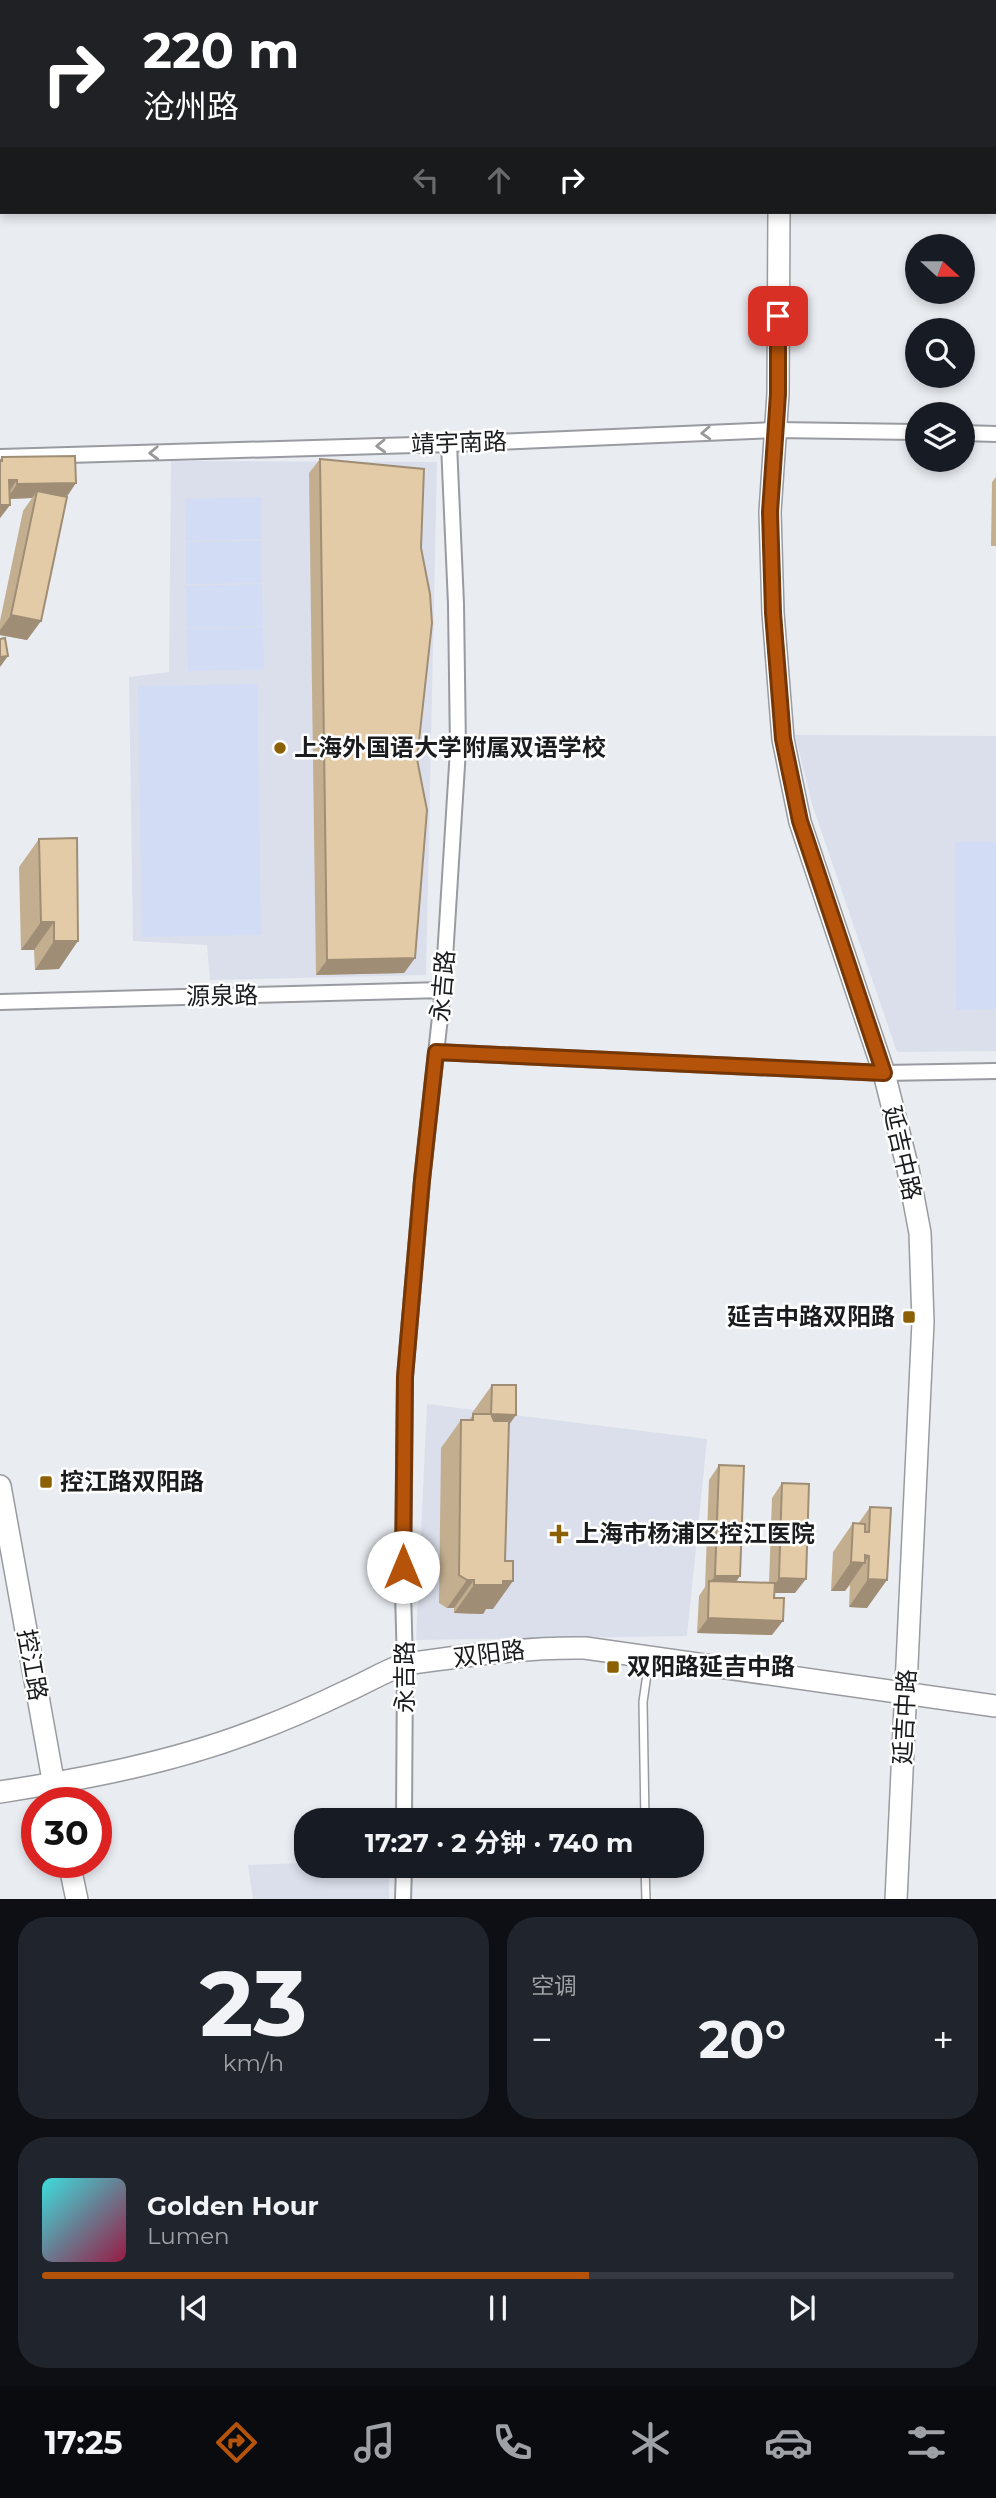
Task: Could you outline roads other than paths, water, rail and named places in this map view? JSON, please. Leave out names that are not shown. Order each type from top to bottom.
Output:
[{"type":"street","name":"延吉中路","points":[[779,214],[778,394],[770,512],[773,613],[783,739],[800,821],[884,1073],[908,1169],[920,1233],[923,1322],[897,1899]]},
{"type":"street","name":"靖宇南路","points":[[0,457],[449,444],[775,430],[905,432]]},
{"type":"street","points":[[975,433],[996,434]]},
{"type":"street","name":"永吉路","points":[[404,1808],[405,1377],[422,1180],[443,990],[458,749],[456,604],[449,444]]},
{"type":"street","name":"源泉路","points":[[0,1002],[443,990]]},
{"type":"street","points":[[436,1052],[884,1073],[996,1071]]},
{"type":"street","name":"控江路","points":[[0,1486],[54,1787]]},
{"type":"street","name":"双阳路","points":[[75,1787],[250,1733],[405,1664],[500,1651],[549,1647],[585,1648],[996,1706]]},
{"type":"street","name":"双阳路","points":[[0,1792],[21,1792]]},
{"type":"street","points":[[72,1878],[77,1899]]},
{"type":"street","points":[[403,1899],[404,1878]]},
{"type":"lane","points":[[645,1808],[643,1702],[649,1657]]},
{"type":"lane","points":[[645,1878],[646,1899]]},
{"type":"place","name":"上海外国语大学附属双语学校","points":[[280,748]]},
{"type":"place","name":"延吉中路双阳路","points":[[909,1317]]},
{"type":"place","name":"控江路双阳路","points":[[46,1482]]},
{"type":"place","name":"上海市杨浦区控江医院","points":[[559,1534]]},
{"type":"place","name":"双阳路延吉中路","points":[[613,1667]]}]
